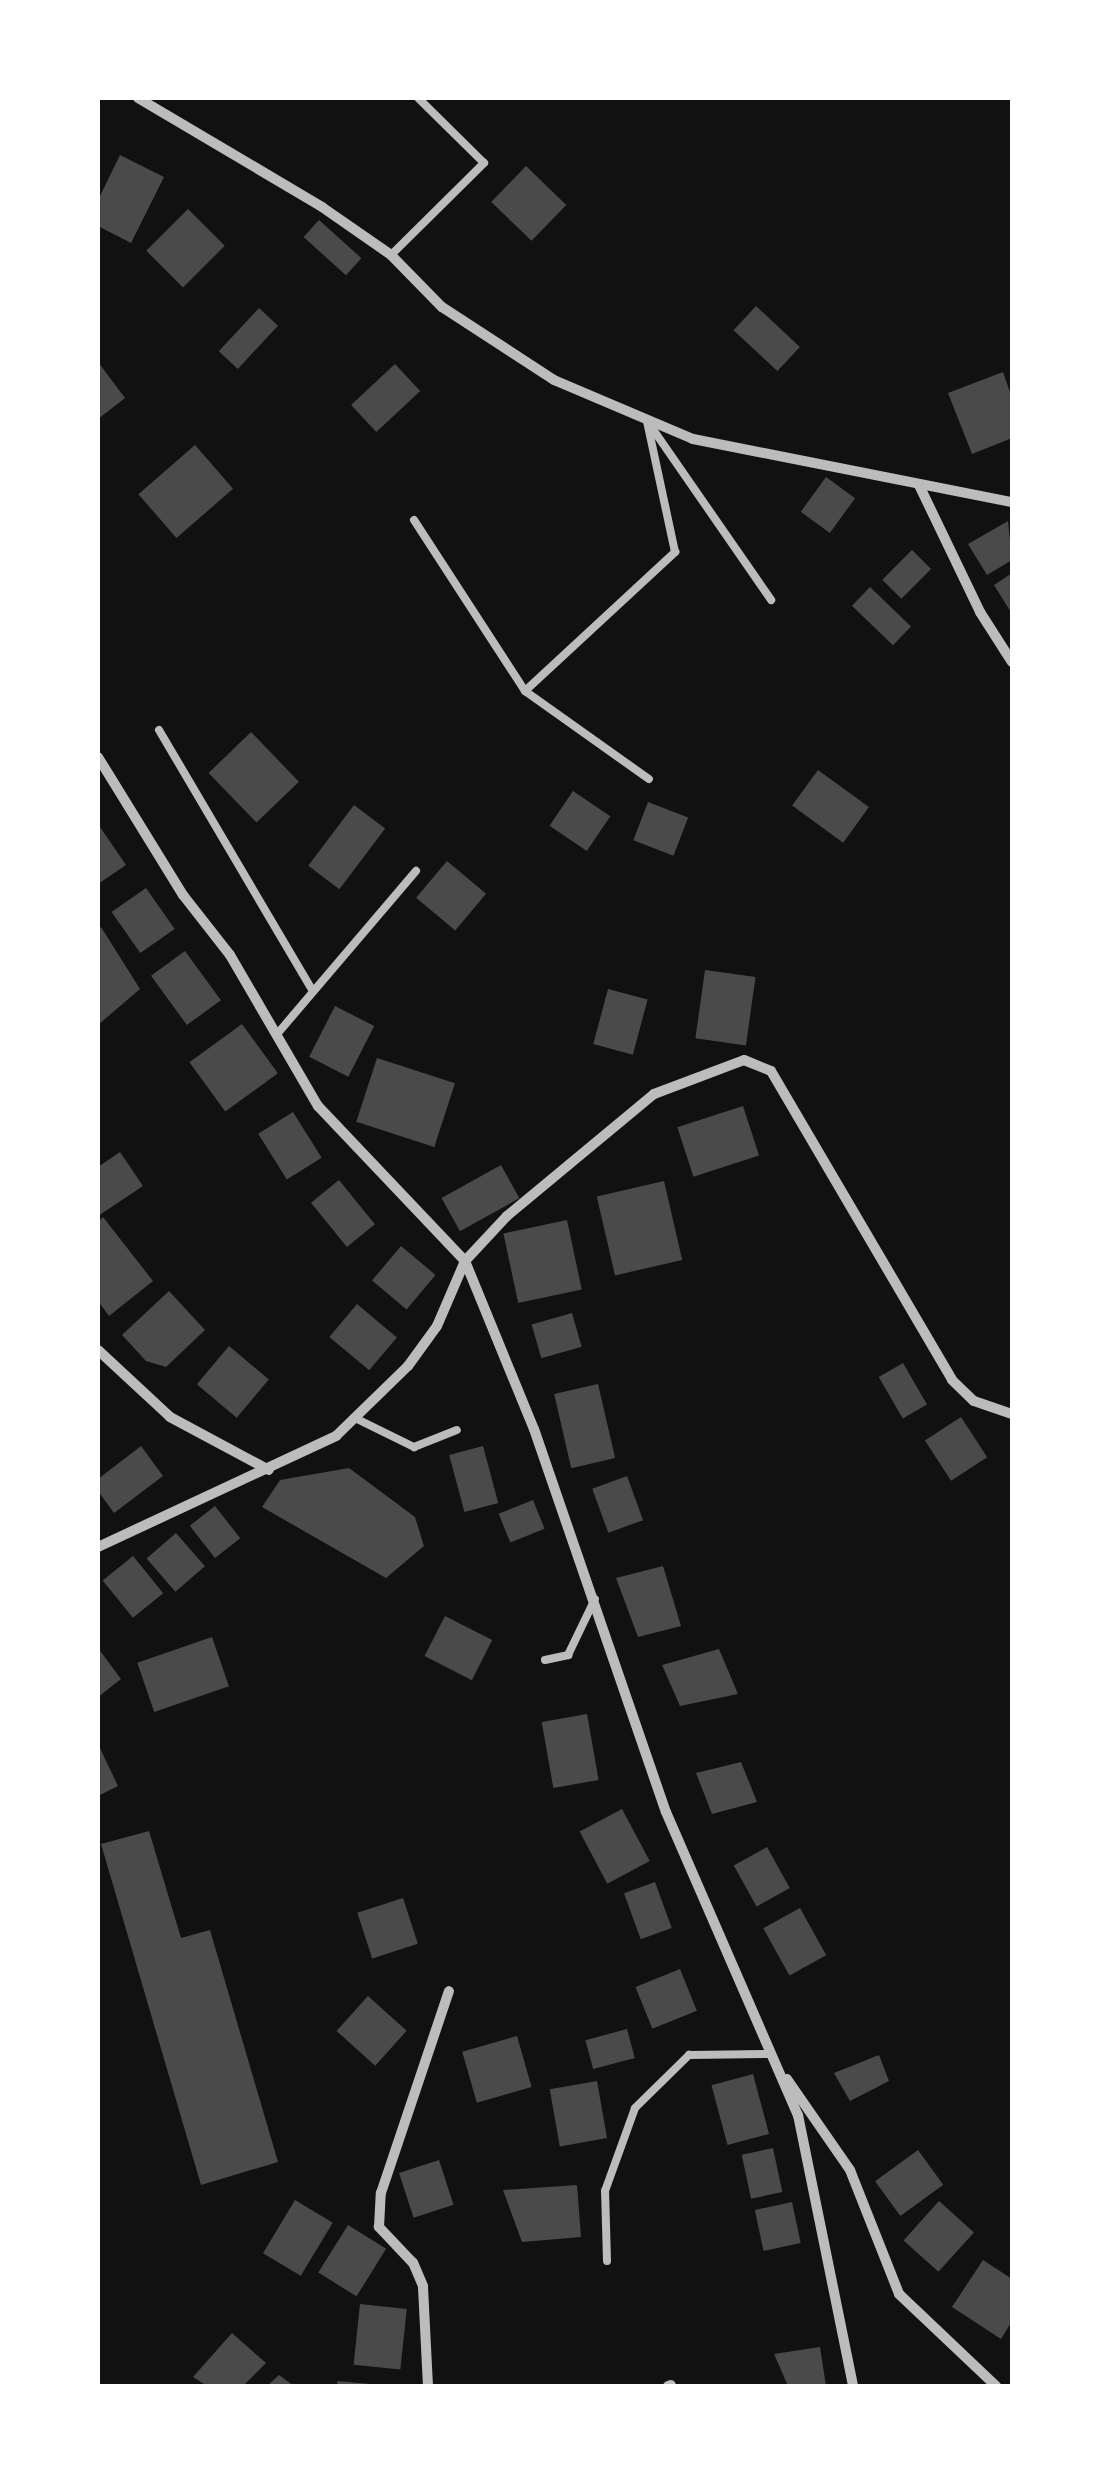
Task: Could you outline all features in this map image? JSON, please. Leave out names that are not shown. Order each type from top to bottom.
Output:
[{"type":"street","points":[[138,98],[253,160],[392,255],[442,307],[502,349],[647,422],[774,459],[1012,502]]},
{"type":"street","points":[[920,485],[980,612],[1012,662]]},
{"type":"street","points":[[98,758],[278,1032],[318,1106],[465,1262],[594,1600],[666,1812],[798,2115],[853,2386]]},
{"type":"street","points":[[98,1547],[269,1470],[357,1419],[437,1326],[465,1262],[507,1216],[654,1094],[744,1060],[759,1062],[771,1071],[952,1380],[974,1401],[1012,1414]]},
{"type":"street","points":[[98,1350],[170,1417],[269,1470]]},
{"type":"street","points":[[428,2386],[423,2286],[414,2263],[379,2227],[381,2193],[448,1992]]},
{"type":"street","points":[[770,2054],[850,2170],[898,2294],[996,2386]]},
{"type":"lane","points":[[392,255],[484,163],[418,98]]},
{"type":"lane","points":[[647,422],[771,600]]},
{"type":"lane","points":[[525,691],[675,552],[647,422]]},
{"type":"lane","points":[[414,520],[525,691],[649,779]]},
{"type":"lane","points":[[159,730],[313,992]]},
{"type":"lane","points":[[278,1032],[416,871]]},
{"type":"lane","points":[[357,1419],[414,1447],[457,1430]]},
{"type":"lane","points":[[545,1660],[568,1655],[594,1600]]},
{"type":"lane","points":[[607,2262],[604,2191],[636,2108],[689,2054],[770,2054]]},
{"type":"building","points":[[120,155],[164,177],[131,243],[98,226],[98,200]]},
{"type":"building","points":[[526,166],[566,205],[532,241],[491,202]]},
{"type":"building","points":[[188,209],[225,246],[183,287],[146,251]]},
{"type":"building","points":[[319,220],[361,258],[346,275],[304,237]]},
{"type":"building","points":[[756,306],[800,347],[777,371],[733,330]]},
{"type":"building","points":[[259,308],[278,326],[238,369],[219,351]]},
{"type":"building","points":[[98,362],[125,398],[98,419]]},
{"type":"building","points":[[395,364],[420,391],[376,432],[351,405]]},
{"type":"building","points":[[1003,372],[1012,398],[1012,438],[972,454],[948,393]]},
{"type":"building","points":[[195,445],[233,489],[176,538],[138,494]]},
{"type":"building","points":[[826,477],[855,498],[830,533],[801,512]]},
{"type":"building","points":[[1008,521],[1012,560],[987,575],[968,544]]},
{"type":"building","points":[[912,550],[931,569],[901,599],[882,580]]},
{"type":"building","points":[[1012,573],[1012,614],[994,585]]},
{"type":"building","points":[[870,587],[911,627],[893,645],[852,606]]},
{"type":"building","points":[[251,732],[299,782],[256,823],[209,773]]},
{"type":"building","points":[[818,770],[869,807],[843,843],[792,806]]},
{"type":"building","points":[[573,791],[610,816],[587,851],[550,826]]},
{"type":"building","points":[[648,802],[688,817],[673,856],[633,840]]},
{"type":"building","points":[[354,805],[385,828],[339,889],[308,866]]},
{"type":"building","points":[[98,824],[126,865],[98,884]]},
{"type":"building","points":[[447,861],[486,894],[455,931],[416,898]]},
{"type":"building","points":[[146,888],[175,929],[140,953],[112,912]]},
{"type":"building","points":[[101,927],[140,989],[98,1025],[98,930]]},
{"type":"building","points":[[185,951],[221,1000],[187,1025],[151,976]]},
{"type":"building","points":[[705,970],[756,977],[746,1045],[695,1038]]},
{"type":"building","points":[[608,989],[648,1000],[633,1055],[593,1044]]},
{"type":"building","points":[[335,1006],[374,1026],[348,1077],[309,1057]]},
{"type":"building","points":[[242,1024],[278,1073],[225,1112],[189,1062]]},
{"type":"building","points":[[377,1058],[455,1083],[434,1147],[356,1122]]},
{"type":"building","points":[[743,1106],[759,1155],[693,1177],[677,1127]]},
{"type":"building","points":[[293,1112],[322,1158],[287,1180],[258,1134]]},
{"type":"building","points":[[120,1152],[143,1186],[98,1216],[98,1167]]},
{"type":"building","points":[[501,1165],[519,1198],[460,1231],[442,1198]]},
{"type":"building","points":[[339,1180],[375,1224],[347,1247],[311,1203]]},
{"type":"building","points":[[664,1181],[682,1260],[615,1275],[597,1197]]},
{"type":"building","points":[[103,1217],[153,1281],[109,1316],[98,1301],[98,1222]]},
{"type":"building","points":[[567,1220],[582,1289],[518,1303],[503,1234]]},
{"type":"building","points":[[401,1246],[435,1275],[407,1309],[372,1280]]},
{"type":"building","points":[[169,1291],[205,1330],[166,1367],[146,1361],[122,1335]]},
{"type":"building","points":[[357,1304],[397,1337],[369,1370],[329,1337]]},
{"type":"building","points":[[572,1313],[582,1347],[541,1358],[532,1325]]},
{"type":"building","points":[[229,1346],[269,1379],[237,1418],[197,1384]]},
{"type":"building","points":[[903,1363],[927,1405],[903,1419],[879,1377]]},
{"type":"building","points":[[598,1384],[615,1458],[571,1468],[554,1394]]},
{"type":"building","points":[[961,1417],[987,1457],[951,1481],[925,1440]]},
{"type":"building","points":[[141,1446],[163,1476],[114,1513],[98,1491],[98,1479]]},
{"type":"building","points":[[483,1446],[498,1503],[464,1512],[449,1455]]},
{"type":"building","points":[[349,1468],[415,1517],[424,1546],[386,1578],[262,1507],[280,1480]]},
{"type":"building","points":[[627,1476],[643,1520],[608,1533],[592,1489]]},
{"type":"building","points":[[533,1500],[545,1529],[510,1543],[499,1514]]},
{"type":"building","points":[[215,1506],[240,1538],[215,1558],[190,1526]]},
{"type":"building","points":[[176,1533],[205,1566],[175,1592],[147,1559]]},
{"type":"building","points":[[133,1556],[163,1593],[133,1618],[103,1581]]},
{"type":"building","points":[[663,1566],[681,1626],[638,1637],[616,1578]]},
{"type":"building","points":[[445,1616],[492,1640],[472,1680],[425,1656]]},
{"type":"building","points":[[212,1637],[229,1686],[154,1712],[137,1663]]},
{"type":"building","points":[[98,1648],[121,1679],[98,1697]]},
{"type":"building","points":[[719,1649],[738,1694],[680,1706],[662,1665]]},
{"type":"building","points":[[587,1714],[599,1780],[553,1788],[542,1722]]},
{"type":"building","points":[[98,1744],[118,1786],[98,1796]]},
{"type":"building","points":[[741,1762],[757,1802],[712,1814],[696,1773]]},
{"type":"building","points":[[622,1809],[650,1861],[607,1884],[580,1832]]},
{"type":"building","points":[[149,1831],[181,1938],[210,1930],[278,2162],[201,2185],[101,1844]]},
{"type":"building","points":[[767,1847],[790,1888],[757,1907],[734,1865]]},
{"type":"building","points":[[655,1882],[672,1928],[641,1939],[624,1893]]},
{"type":"building","points":[[403,1898],[418,1944],[372,1958],[357,1913]]},
{"type":"building","points":[[800,1908],[826,1955],[789,1976],[763,1928]]},
{"type":"building","points":[[680,1969],[697,2011],[652,2029],[635,1987]]},
{"type":"building","points":[[368,1996],[407,2031],[375,2066],[337,2031]]},
{"type":"building","points":[[627,2029],[635,2058],[593,2069],[585,2040]]},
{"type":"building","points":[[517,2036],[532,2087],[477,2103],[462,2052]]},
{"type":"building","points":[[879,2055],[889,2081],[850,2101],[834,2073]]},
{"type":"building","points":[[753,2074],[769,2134],[728,2145],[711,2085]]},
{"type":"building","points":[[597,2081],[607,2138],[560,2146],[550,2089]]},
{"type":"building","points":[[773,2148],[782,2192],[751,2199],[742,2155]]},
{"type":"building","points":[[918,2150],[943,2185],[900,2216],[875,2181]]},
{"type":"building","points":[[439,2160],[454,2205],[414,2218],[399,2173]]},
{"type":"building","points":[[577,2185],[581,2237],[522,2242],[503,2190]]},
{"type":"building","points":[[295,2200],[333,2223],[301,2276],[263,2253]]},
{"type":"building","points":[[939,2201],[974,2232],[938,2272],[904,2240]]},
{"type":"building","points":[[792,2202],[801,2243],[764,2251],[755,2210]]},
{"type":"building","points":[[348,2225],[386,2249],[356,2296],[318,2272]]},
{"type":"building","points":[[983,2260],[1012,2279],[1012,2321],[1001,2339],[952,2307]]},
{"type":"building","points":[[360,2304],[407,2309],[400,2370],[354,2365]]},
{"type":"building","points":[[232,2333],[266,2363],[243,2386],[207,2386],[193,2377]]},
{"type":"building","points":[[820,2347],[826,2386],[788,2386],[774,2354]]},
{"type":"building","points":[[279,2375],[294,2386],[267,2386]]},
{"type":"building","points":[[337,2381],[371,2384],[371,2386],[338,2386]]}]
